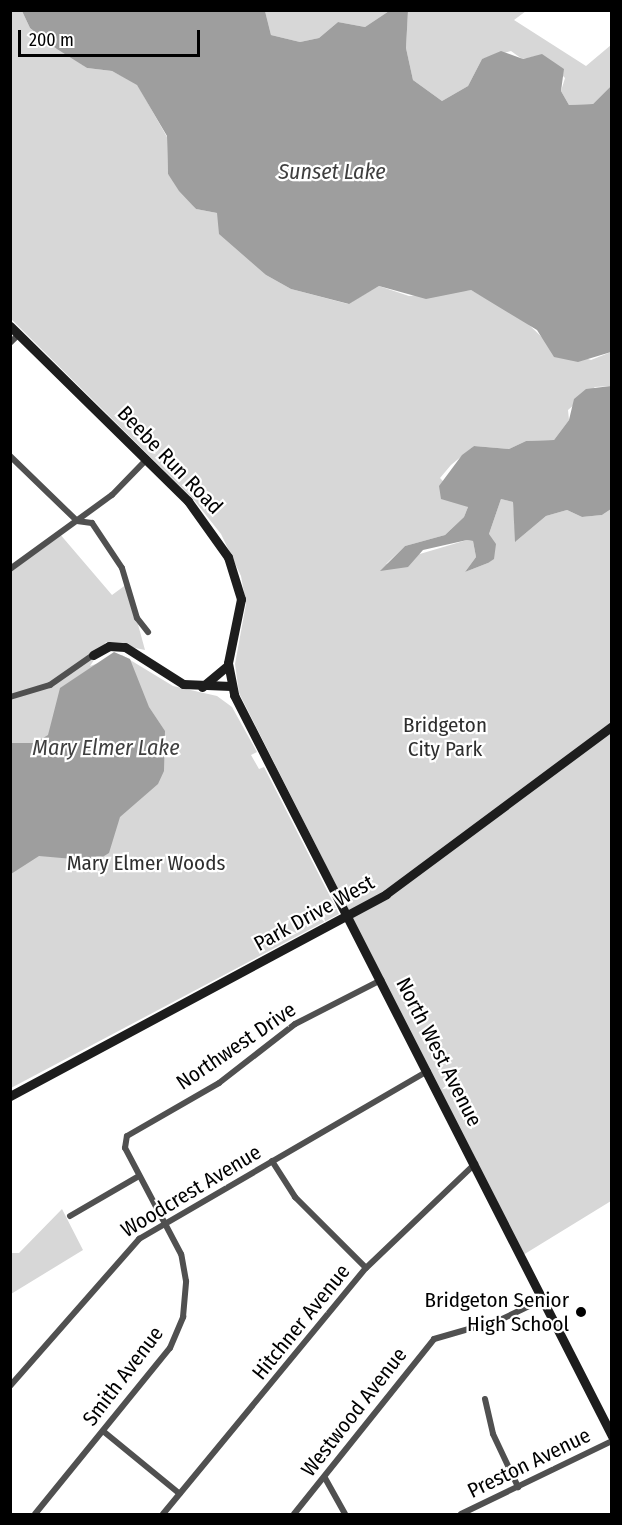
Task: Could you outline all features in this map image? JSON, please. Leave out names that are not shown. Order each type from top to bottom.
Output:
[{"type":"main road","name":"Beebe Run Road","points":[[10,326],[147,459],[212,528],[235,572],[240,614],[228,666],[231,686]]},
{"type":"main road","points":[[93,655],[109,646],[125,647],[168,677],[200,688],[231,686]]},
{"type":"main road","points":[[200,688],[228,666]]},
{"type":"main road","name":"North West Avenue","points":[[231,686],[476,1163],[612,1436]]},
{"type":"main road","name":"Park Drive West","points":[[10,1096],[349,916],[433,861],[612,726]]},
{"type":"street","points":[[10,343],[19,334]]},
{"type":"street","points":[[10,456],[77,520],[92,523],[122,568],[137,618],[148,632]]},
{"type":"street","points":[[10,569],[77,520],[147,459]]},
{"type":"street","points":[[10,697],[50,685],[93,655]]},
{"type":"street","name":"Northwest Drive","points":[[139,1176],[124,1143],[133,1130],[219,1083],[295,1024],[381,979]]},
{"type":"street","name":"Woodcrest Avenue","points":[[10,1386],[120,1255],[166,1222],[429,1071]]},
{"type":"street","points":[[272,1161],[300,1203],[366,1268]]},
{"type":"street","name":"Hitchner Avenue","points":[[164,1515],[366,1268],[476,1163]]},
{"type":"street","points":[[70,1216],[139,1176]]},
{"type":"street","name":"Smith Avenue","points":[[35,1515],[170,1348],[183,1317],[184,1268],[166,1222],[139,1176]]},
{"type":"street","name":"Westwood Avenue","points":[[294,1515],[434,1339],[500,1320],[544,1298]]},
{"type":"street","points":[[485,1399],[493,1434],[518,1487]]},
{"type":"street","points":[[103,1431],[180,1494]]},
{"type":"street","name":"Preston Avenue","points":[[461,1515],[612,1441]]},
{"type":"street","points":[[325,1478],[345,1515]]},
{"type":"green space","name":"Bridgeton City Park","points":[[10,11],[22,11],[30,28],[87,68],[112,71],[137,84],[167,137],[168,174],[196,209],[217,213],[266,275],[291,289],[348,304],[379,286],[409,296],[471,290],[523,319],[552,347],[591,360],[611,352],[611,386],[595,387],[568,410],[569,420],[554,440],[526,441],[509,449],[474,446],[451,465],[440,478],[468,507],[464,517],[445,535],[405,546],[386,564],[467,540],[473,541],[476,557],[465,572],[488,563],[489,534],[501,499],[513,502],[516,541],[546,516],[567,510],[582,517],[602,515],[611,509],[611,1201],[523,1255],[239,693],[235,664],[246,604],[241,576],[221,534],[194,500],[11,319]]},
{"type":"green space","points":[[265,11],[389,11],[365,27],[338,22],[319,38],[300,42],[271,35]]},
{"type":"green space","points":[[408,11],[526,11],[514,20],[586,66],[611,45],[611,86],[593,104],[569,105],[561,91],[565,78],[542,55],[522,59],[511,51],[482,59],[468,86],[442,101],[413,80],[406,48]]},
{"type":"green space","name":"Mary Elmer Woods","points":[[59,533],[112,595],[127,584],[145,650],[106,642],[90,666],[122,655],[173,686],[217,696],[232,707],[257,752],[251,755],[259,769],[264,767],[339,914],[11,1088],[10,568]]},
{"type":"green space","points":[[62,1209],[83,1250],[11,1294],[11,1253],[19,1253]]},
{"type":"water","name":"Sunset Lake","points":[[22,11],[265,11],[271,35],[300,42],[319,38],[338,22],[365,27],[389,11],[408,11],[406,48],[413,80],[442,101],[468,86],[482,59],[501,51],[523,59],[542,54],[564,69],[561,91],[569,105],[593,104],[611,86],[611,352],[578,362],[554,357],[537,330],[471,290],[426,299],[379,286],[349,304],[291,289],[266,275],[219,234],[217,213],[196,209],[179,191],[168,174],[167,136],[137,85],[112,71],[87,68],[57,49],[30,28]]},
{"type":"water","points":[[611,386],[611,509],[602,515],[582,517],[567,510],[546,516],[515,542],[513,502],[501,499],[489,534],[496,544],[494,559],[488,563],[465,572],[476,557],[473,541],[467,540],[423,550],[408,567],[380,571],[405,546],[445,535],[464,517],[468,507],[441,499],[439,486],[462,455],[474,446],[509,449],[526,441],[554,440],[569,420],[574,399],[586,389]]},
{"type":"water","name":"Mary Elmer Lake","points":[[114,652],[130,659],[149,707],[165,731],[164,771],[158,784],[120,817],[109,853],[96,861],[39,856],[11,874],[11,743],[35,743],[48,735],[60,688]]},
{"type":"place","name":"Bridgeton Senior High School","points":[[581,1312]]}]
